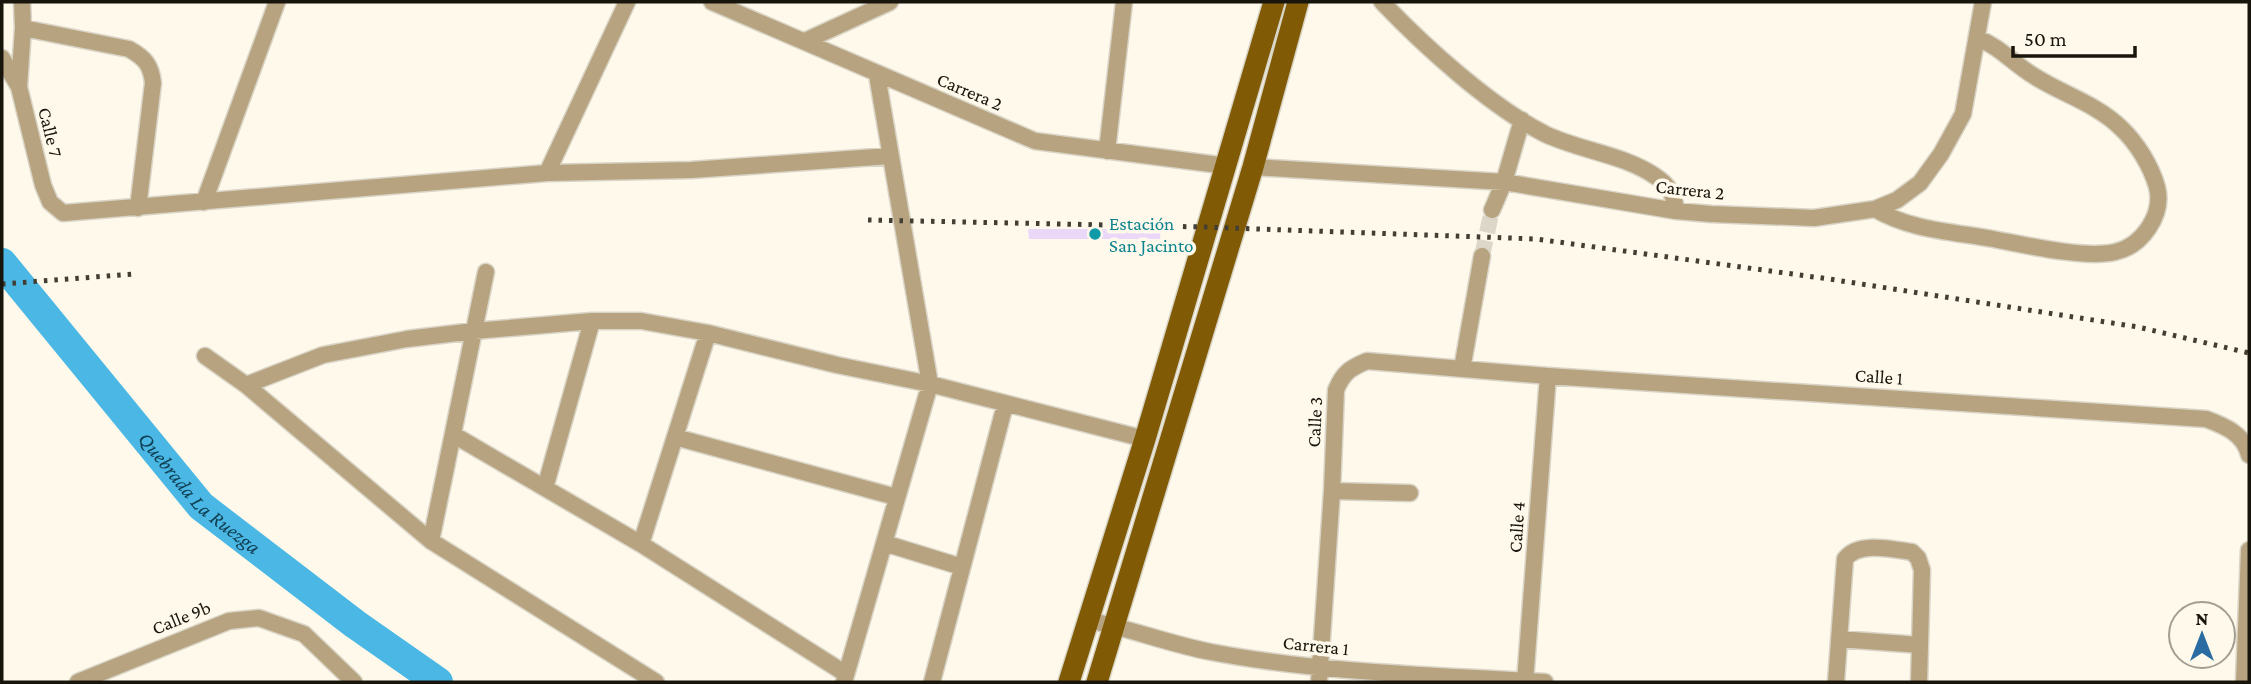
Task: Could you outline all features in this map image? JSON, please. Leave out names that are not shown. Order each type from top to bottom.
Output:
[{"type":"main road","points":[[1069,682],[1145,439],[1274,2]]},
{"type":"main road","points":[[1097,682],[1253,167],[1298,2]]},
{"type":"street","points":[[19,87],[22,2]]},
{"type":"street","points":[[204,202],[277,2]]},
{"type":"street","points":[[547,173],[626,2]]},
{"type":"street","name":"Carrera 2","points":[[712,2],[1035,141],[1227,166]]},
{"type":"street","points":[[806,41],[890,2]]},
{"type":"street","points":[[1107,151],[1125,2]]},
{"type":"street","points":[[1382,2],[1443,60],[1522,120],[1545,134],[1585,150],[1630,161],[1658,178],[1674,196],[1676,211]]},
{"type":"street","name":"Carrera 2","points":[[1253,167],[1504,182],[1676,211],[1814,218],[1875,209],[1897,200],[1920,183],[1941,154],[1963,114],[1983,2]]},
{"type":"street","points":[[23,28],[128,50],[141,56],[151,67],[153,83],[138,208],[547,173],[691,170],[890,156]]},
{"type":"street","points":[[1875,209],[1900,221],[2044,249],[2116,252],[2134,244],[2147,231],[2158,202],[2157,187],[2140,150],[2120,127],[2086,104],[2018,66],[1990,43],[1977,38]]},
{"type":"street","name":"Calle 7","points":[[2,58],[19,87],[43,185],[50,202],[63,213],[138,208]]},
{"type":"street","points":[[454,435],[641,544],[845,678],[930,384],[877,75]]},
{"type":"street","points":[[1492,210],[1504,182],[1522,120]]},
{"type":"street","points":[[1462,369],[1482,256]]},
{"type":"street","points":[[431,541],[486,272]]},
{"type":"street","points":[[246,385],[323,355],[407,339],[592,321],[641,321],[708,333],[837,365],[930,384],[1145,439]]},
{"type":"street","points":[[545,488],[592,321]]},
{"type":"street","points":[[641,544],[708,333]]},
{"type":"street","points":[[205,356],[246,385],[431,541],[656,682]]},
{"type":"street","name":"Calle 3","points":[[1320,675],[1336,390],[1342,376],[1352,367],[1367,361],[1548,376]]},
{"type":"street","name":"Calle 1","points":[[1548,376],[2206,418],[2230,428],[2247,446],[2249,455]]},
{"type":"street","name":"Calle 4","points":[[1525,682],[1548,376]]},
{"type":"street","points":[[932,682],[1005,405]]},
{"type":"street","points":[[675,438],[896,497]]},
{"type":"street","points":[[1332,491],[1410,493]]},
{"type":"street","points":[[884,544],[962,567]]},
{"type":"street","points":[[1836,682],[1845,559],[1856,549],[1899,550],[1912,552],[1918,558],[1922,570],[1919,682]]},
{"type":"street","points":[[2244,682],[2249,550]]},
{"type":"street","name":"Calle 9b","points":[[78,682],[229,621],[259,618],[304,634],[354,682]]},
{"type":"street","name":"Carrera 1","points":[[1087,620],[1209,652],[1320,675],[1545,682]]},
{"type":"street","points":[[1839,639],[1920,645]]},
{"type":"building","name":"Estación San Jacinto","points":[[1028,229],[1161,229],[1160,239],[1029,239]]},
{"type":"waterway","name":"Quebrada La Ruezga","points":[[2,263],[201,506],[355,624],[438,682]]},
{"type":"tunnel","points":[[1482,256],[1492,210]]},
{"type":"railway","points":[[868,220],[1204,227],[1536,239],[1829,279],[2138,327],[2249,353]]},
{"type":"railway","points":[[2,284],[134,274]]},
{"type":"place","name":"Estación San Jacinto","points":[[1095,234]]}]
